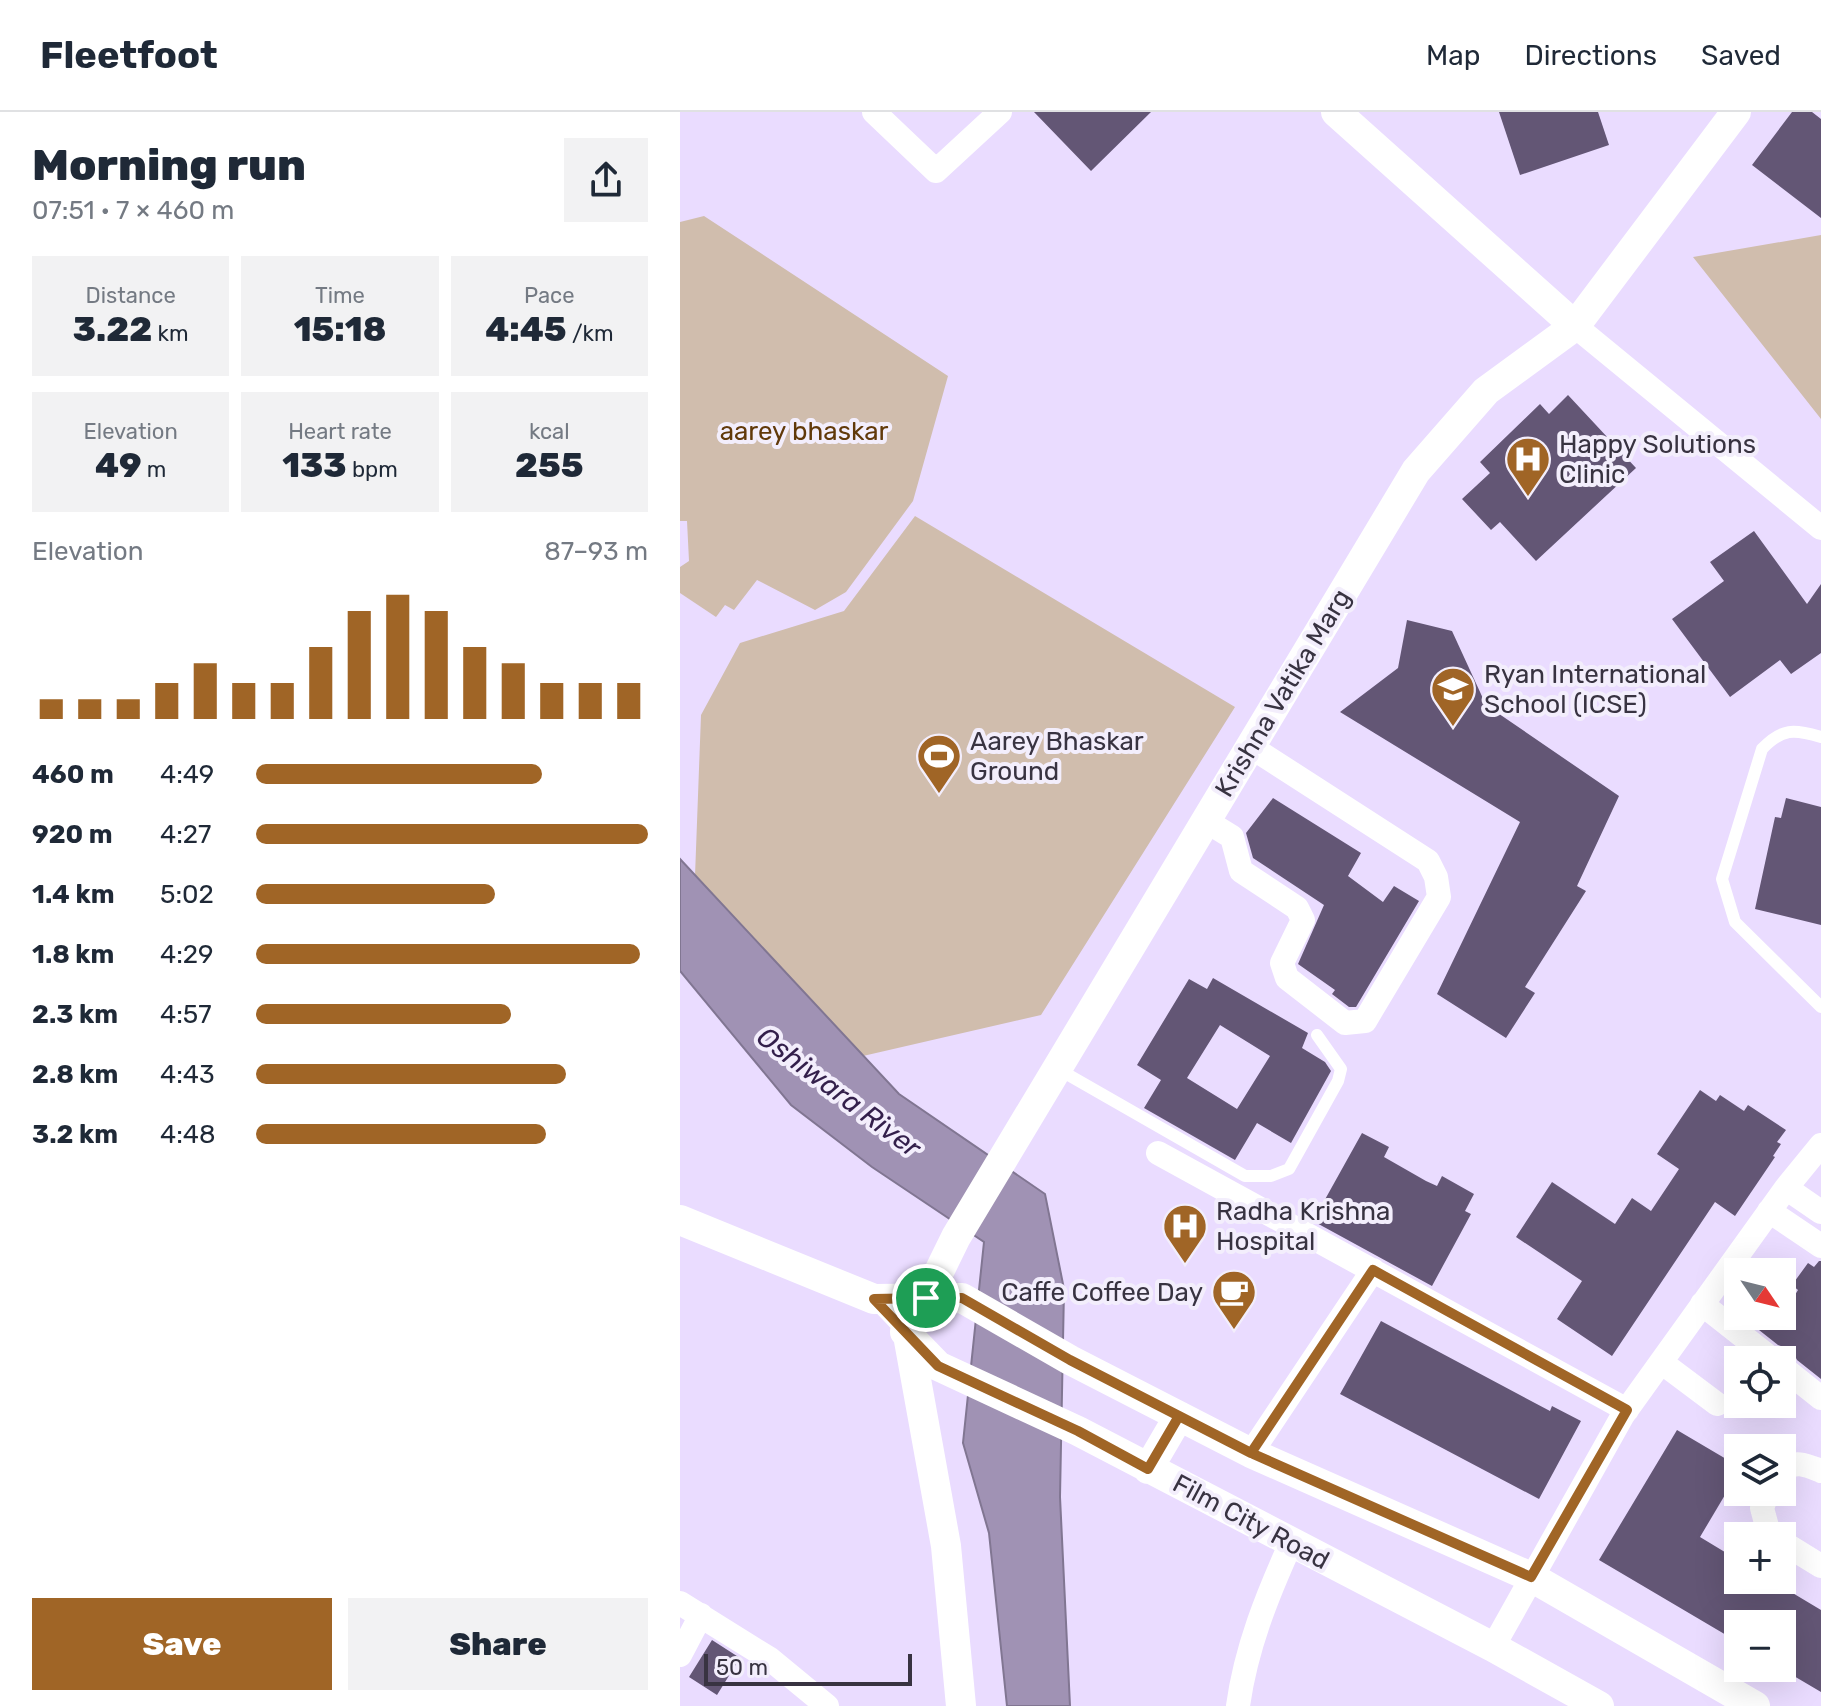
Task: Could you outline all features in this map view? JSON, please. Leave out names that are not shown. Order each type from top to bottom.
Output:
[{"type":"street","points":[[874,112],[936,171],[1000,112]]},
{"type":"street","points":[[1336,112],[1575,326],[1821,528]]},
{"type":"street","name":"Krishna Vatika Marg","points":[[908,1335],[956,1237],[1416,471],[1486,391],[1575,326],[1736,112]]},
{"type":"street","points":[[1206,821],[1232,837],[1241,871],[1297,908],[1303,920],[1282,963],[1287,978],[1345,1023],[1365,1021],[1439,897],[1436,877],[1428,861],[1251,747]]},
{"type":"street","points":[[1493,1647],[1627,1410],[1769,1211],[1821,1145]]},
{"type":"street","points":[[1158,1153],[1627,1410]]},
{"type":"street","points":[[1786,1188],[1821,1212]]},
{"type":"street","points":[[1769,1211],[1821,1246]]},
{"type":"street","name":"Film City Road","points":[[680,1220],[874,1299],[962,1298],[1070,1360],[1251,1453],[1531,1577],[1755,1706]]},
{"type":"street","points":[[1251,1453],[1373,1270]]},
{"type":"street","name":"Film City Road","points":[[874,1299],[938,1366],[1078,1431],[1493,1647],[1599,1706]]},
{"type":"street","points":[[1702,1304],[1755,1346]]},
{"type":"street","points":[[908,1335],[946,1546],[961,1706]]},
{"type":"street","points":[[1657,1368],[1714,1409]]},
{"type":"street","points":[[1796,1378],[1821,1398]]},
{"type":"street","points":[[1148,1469],[1179,1416]]},
{"type":"street","points":[[1796,1464],[1805,1464],[1821,1471]]},
{"type":"street","points":[[1238,1706],[1242,1678],[1263,1606],[1291,1543]]},
{"type":"street","points":[[1796,1551],[1821,1566]]},
{"type":"street","points":[[680,1655],[691,1609],[770,1659],[827,1706]]},
{"type":"lane","points":[[1821,737],[1800,731],[1776,735],[1762,749],[1722,879],[1735,922],[1821,1007]]},
{"type":"lane","points":[[1058,1069],[1245,1176],[1271,1176],[1289,1169],[1338,1081],[1341,1069],[1317,1035]]},
{"type":"green space","name":"aarey bhaskar","points":[[704,216],[948,376],[913,501],[846,592],[815,610],[757,580],[734,610],[725,605],[716,617],[680,593],[680,567],[689,561],[687,521],[680,521],[680,222]]},
{"type":"green space","points":[[1821,235],[1821,419],[1693,257]]},
{"type":"green space","name":"Aarey Bhaskar Ground","points":[[915,516],[1235,707],[1041,1015],[863,1056],[695,876],[701,715],[740,643],[844,611]]},
{"type":"water","name":"Oshiwara River","points":[[680,859],[899,1094],[1045,1194],[1064,1289],[1060,1497],[1070,1706],[1007,1706],[989,1533],[963,1443],[984,1242],[872,1167],[791,1105],[680,971]]},
{"type":"building","points":[[1034,112],[1151,112],[1091,171]]},
{"type":"building","points":[[1499,112],[1598,112],[1609,145],[1520,175]]},
{"type":"building","points":[[1792,112],[1812,112],[1821,119],[1821,218],[1752,165]]},
{"type":"building","points":[[1568,395],[1636,468],[1536,561],[1500,522],[1491,530],[1462,499],[1490,473],[1480,462],[1540,404],[1549,414]]},
{"type":"building","points":[[1754,531],[1807,604],[1821,584],[1821,653],[1791,674],[1780,660],[1730,697],[1672,619],[1724,581],[1710,562]]},
{"type":"building","points":[[1407,620],[1452,631],[1486,705],[1619,796],[1577,886],[1586,891],[1525,987],[1535,993],[1506,1038],[1437,994],[1520,822],[1340,712],[1398,668]]},
{"type":"building","points":[[1273,798],[1361,853],[1348,876],[1383,902],[1394,886],[1419,901],[1356,1007],[1349,1007],[1332,994],[1335,990],[1298,964],[1324,905],[1253,858],[1246,833]]},
{"type":"building","points":[[1786,798],[1821,807],[1821,925],[1755,909],[1775,817],[1781,818]]},
{"type":"building","points":[[1213,978],[1308,1033],[1302,1048],[1325,1062],[1331,1071],[1291,1143],[1257,1123],[1235,1160],[1144,1108],[1161,1080],[1137,1065],[1189,979],[1207,989]],"holes":[[[1220,1025],[1270,1056],[1237,1109],[1187,1078]]]},
{"type":"building","points":[[1700,1090],[1716,1101],[1720,1095],[1744,1111],[1748,1105],[1786,1130],[1777,1142],[1781,1144],[1775,1157],[1735,1216],[1715,1202],[1612,1356],[1557,1319],[1582,1281],[1516,1237],[1552,1182],[1615,1224],[1632,1198],[1651,1211],[1679,1169],[1657,1154]]},
{"type":"building","points":[[1362,1133],[1389,1147],[1384,1157],[1426,1181],[1437,1186],[1442,1176],[1474,1194],[1465,1211],[1471,1214],[1432,1286],[1313,1221]]},
{"type":"building","points":[[1821,1261],[1821,1379],[1797,1360],[1796,1346],[1778,1345],[1759,1330],[1796,1330],[1796,1280],[1808,1263],[1814,1267]]},
{"type":"building","points":[[1381,1321],[1550,1411],[1552,1406],[1581,1421],[1539,1499],[1340,1394]]},
{"type":"building","points":[[1677,1430],[1724,1458],[1724,1497],[1700,1537],[1724,1552],[1724,1594],[1794,1594],[1821,1610],[1821,1692],[1796,1677],[1796,1610],[1724,1610],[1724,1634],[1599,1560]]},
{"type":"building","points":[[712,1640],[740,1658],[717,1695],[689,1677]]},
{"type":"place","name":"Happy Solutions Clinic","points":[[1528,498]]},
{"type":"place","name":"Ryan International School (ICSE)","points":[[1453,728]]},
{"type":"place","name":"Aarey Bhaskar Ground","points":[[939,795]]},
{"type":"place","name":"Radha Krishna Hospital","points":[[1185,1265]]},
{"type":"place","name":"Caffe Coffee Day","points":[[1234,1331]]},
{"type":"route","points":[[926,1298],[874,1299],[938,1366],[1078,1431],[1148,1469],[1179,1416],[1251,1453],[1531,1577],[1627,1410],[1373,1270],[1251,1453],[1070,1360],[962,1298],[926,1298]]}]
